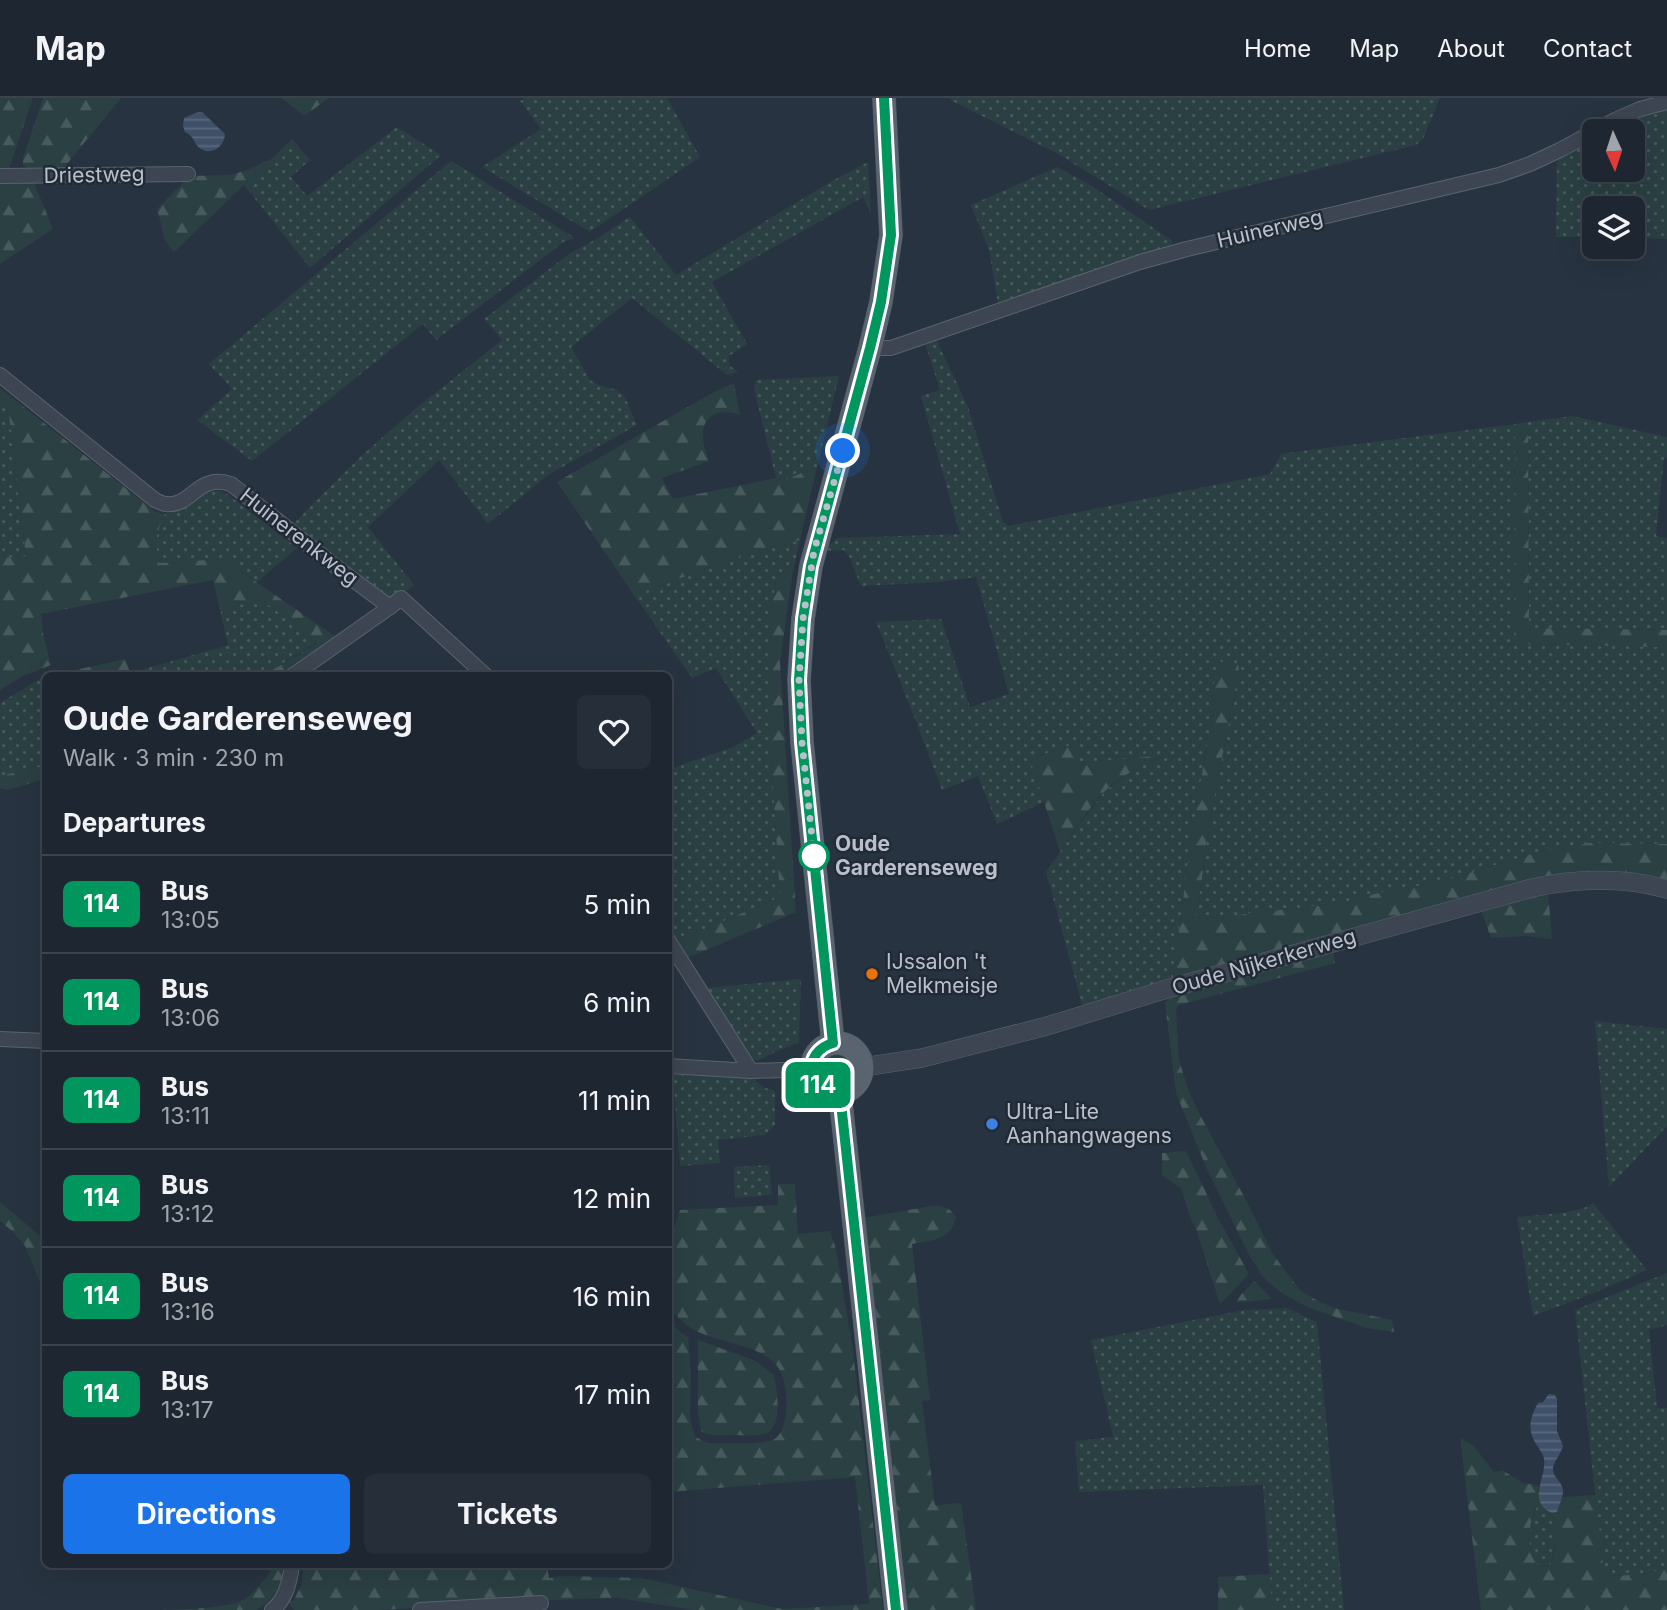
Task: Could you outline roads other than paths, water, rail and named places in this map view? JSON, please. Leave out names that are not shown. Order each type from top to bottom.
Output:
[{"type":"main road","points":[[833,1043],[802,742],[799,680],[803,619],[811,566],[864,355],[881,302],[891,235],[884,98]]},
{"type":"main road","points":[[833,1043],[851,1047],[859,1055],[863,1067],[861,1078],[855,1087],[840,1094],[824,1090],[813,1077],[812,1063],[822,1048],[833,1043]]},
{"type":"main road","points":[[840,1094],[896,1610]]},
{"type":"street","name":"Huinerweg","points":[[864,355],[1175,252],[1499,175],[1550,155],[1628,114],[1667,102]]},
{"type":"street","name":"Driestweg","points":[[0,176],[188,174]]},
{"type":"street","name":"Huinerenkweg","points":[[0,375],[155,500],[168,505],[181,500],[209,481],[231,484],[390,607],[401,598],[482,672]]},
{"type":"street","points":[[298,672],[390,607]]},
{"type":"street","name":"Oude Nijkerkerweg","points":[[863,1067],[922,1058],[1047,1026],[1167,989],[1542,886],[1572,881],[1602,881],[1630,882],[1667,889]]},
{"type":"street","points":[[672,946],[751,1071]]},
{"type":"street","points":[[0,1039],[42,1041]]},
{"type":"street","points":[[672,1066],[751,1071],[812,1069]]},
{"type":"street","points":[[277,1609],[288,1586],[291,1568]]},
{"type":"street","points":[[420,1610],[541,1603]]},
{"type":"water","points":[[202,112],[225,134],[221,145],[214,150],[201,149],[185,132],[184,118]]},
{"type":"water","points":[[1549,1394],[1555,1395],[1557,1399],[1557,1431],[1563,1446],[1553,1468],[1563,1495],[1557,1512],[1552,1513],[1540,1502],[1539,1489],[1544,1459],[1533,1439],[1531,1428],[1531,1418],[1538,1403],[1543,1402]]},
{"type":"place","name":"Oude Garderenseweg","points":[[814,856]]},
{"type":"place","name":"IJssalon 't Melkmeisje","points":[[872,974]]},
{"type":"place","name":"Ultra-Lite Aanhangwagens","points":[[992,1124]]}]
